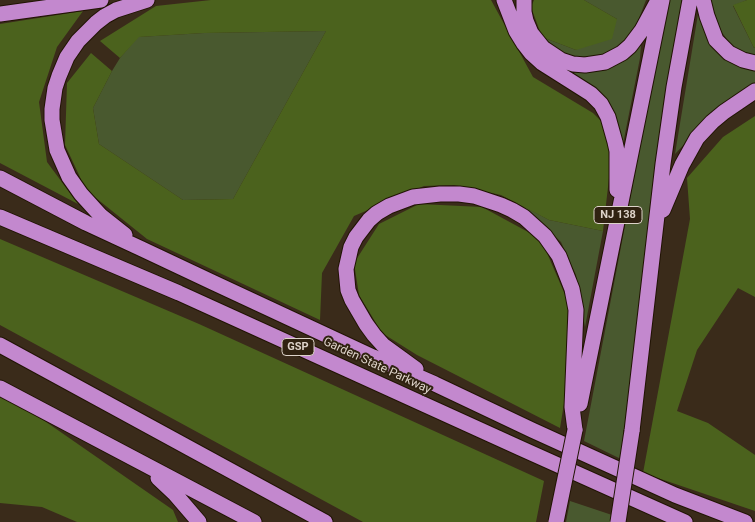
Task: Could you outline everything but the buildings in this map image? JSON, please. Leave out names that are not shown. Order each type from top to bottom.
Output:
[{"type":"highway","points":[[0,14],[101,0]]},
{"type":"highway","points":[[142,248],[101,216],[81,194],[69,177],[54,141],[52,109],[58,76],[67,57],[78,41],[105,16],[116,10],[147,0]]},
{"type":"highway","points":[[504,0],[516,31],[530,53],[542,63],[591,94],[606,112],[617,152],[617,222]]},
{"type":"highway","points":[[524,0],[524,12],[531,33],[544,48],[561,60],[585,65],[599,64],[610,60],[630,46],[642,30],[657,0]]},
{"type":"highway","name":"NJ 138","points":[[556,522],[662,0]]},
{"type":"highway","name":"NJ 138","points":[[618,522],[632,431],[663,164],[674,87],[690,0]]},
{"type":"highway","points":[[703,0],[710,27],[719,44],[738,58],[755,63]]},
{"type":"highway","points":[[655,233],[682,165],[697,138],[724,112],[755,92]]},
{"type":"highway","points":[[0,178],[86,224],[142,248],[532,430],[675,495],[746,522]]},
{"type":"highway","points":[[435,384],[384,345],[366,324],[348,290],[347,258],[356,237],[369,220],[377,213],[400,201],[440,194],[458,194],[488,200],[524,217],[545,236],[559,256],[572,289],[576,310],[572,406],[575,430]]},
{"type":"highway","name":"Garden State Parkway","points":[[0,217],[179,294],[685,522]]},
{"type":"highway","points":[[0,345],[325,522]]},
{"type":"highway","points":[[0,388],[254,522]]},
{"type":"highway","points":[[145,465],[200,522]]},
{"type":"green space","points":[[211,0],[491,0],[533,77],[593,113],[614,134],[603,231],[549,220],[501,195],[454,185],[424,186],[354,216],[322,273],[320,320],[147,239],[86,190],[65,145],[67,83],[91,53],[112,71],[93,108],[99,144],[183,200],[233,199],[326,31],[204,33],[139,37],[120,58],[100,41],[156,6]]},
{"type":"green space","points":[[534,0],[584,0],[617,19],[612,39],[576,50],[542,37],[531,7]]},
{"type":"green space","points":[[584,0],[646,0],[635,29],[620,49],[597,59],[567,55],[542,37],[576,50],[617,19]]},
{"type":"green space","points":[[668,0],[686,0],[623,460],[584,441]]},
{"type":"green space","points":[[710,0],[747,0],[733,6],[755,47],[755,57],[734,49],[721,31]]},
{"type":"green space","points":[[747,0],[755,0],[754,48],[733,5]]},
{"type":"green space","points":[[699,8],[707,39],[725,57],[755,68],[755,84],[714,113],[675,154]]},
{"type":"green space","points":[[83,11],[57,47],[39,102],[47,162],[78,204],[0,163],[0,24]]},
{"type":"green space","points":[[326,31],[233,199],[183,200],[99,144],[93,108],[120,58],[138,37],[204,33]]},
{"type":"green space","points":[[641,45],[623,144],[617,128],[559,67]]},
{"type":"green space","points":[[755,116],[755,297],[738,288],[697,350],[677,411],[708,423],[755,455],[755,511],[643,473],[690,219],[687,178],[723,137]]},
{"type":"green space","points":[[419,204],[482,207],[541,239],[569,304],[571,361],[560,428],[417,355],[382,333],[359,295],[354,263],[379,224]]},
{"type":"green space","points":[[523,206],[549,220],[603,231],[585,327],[576,275],[561,242]]},
{"type":"green space","points":[[0,239],[199,324],[544,481],[536,522],[363,522],[0,325]]},
{"type":"green space","points":[[0,390],[173,510],[178,522],[77,522],[42,507],[0,503]]},
{"type":"green space","points":[[570,501],[612,515],[610,522],[566,522]]}]
